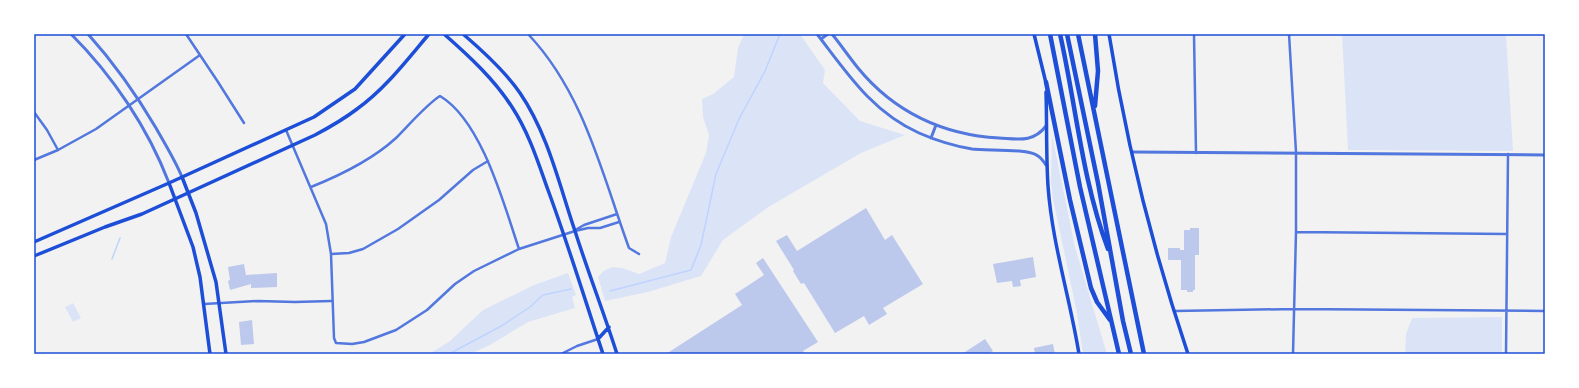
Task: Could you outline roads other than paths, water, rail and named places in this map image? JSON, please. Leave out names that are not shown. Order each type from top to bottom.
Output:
[{"type":"highway","points":[[1050,34],[1080,187],[1119,354]]},
{"type":"highway","points":[[1060,34],[1077,126],[1093,196],[1100,226],[1112,261]]},
{"type":"highway","points":[[1067,34],[1098,183],[1123,321],[1131,354]]},
{"type":"highway","points":[[1078,34],[1144,354]]},
{"type":"highway","points":[[1094,112],[1098,72],[1095,34]]},
{"type":"highway","points":[[1046,82],[1070,200],[1091,288],[1097,302],[1112,323]]},
{"type":"main road","points":[[34,242],[314,117],[355,89],[405,34]]},
{"type":"main road","points":[[34,256],[105,227],[142,214],[293,145],[337,123],[358,109],[382,88],[429,34]]},
{"type":"main road","points":[[444,34],[497,86],[520,120],[530,140],[564,234],[603,354]]},
{"type":"main road","points":[[463,34],[511,81],[534,116],[554,164],[617,354]]},
{"type":"main road","points":[[1034,34],[1046,82],[1046,165],[1056,242],[1079,354]]},
{"type":"main road","points":[[1109,34],[1118,90],[1132,152],[1155,244],[1188,354]]},
{"type":"main road","points":[[182,177],[196,213],[216,282],[226,354]]},
{"type":"main road","points":[[169,183],[193,247],[204,304],[210,354]]},
{"type":"main road","points":[[598,339],[608,327]]},
{"type":"street","points":[[71,34],[100,65],[129,105],[160,159],[169,183]]},
{"type":"street","points":[[88,34],[108,57],[138,98],[167,147],[182,177]]},
{"type":"street","points":[[186,34],[244,122]]},
{"type":"street","points":[[528,34],[566,84],[590,138],[629,248],[638,254]]},
{"type":"street","points":[[817,34],[836,60],[868,98],[899,123],[931,138],[972,148],[1028,152],[1037,155],[1046,165]]},
{"type":"street","points":[[821,39],[828,34]]},
{"type":"street","points":[[832,34],[858,69],[889,98],[902,108],[936,125],[971,135],[1023,139],[1033,137],[1041,133],[1047,124]]},
{"type":"street","points":[[1194,34],[1196,153]]},
{"type":"street","points":[[1290,34],[1296,152],[1293,354]]},
{"type":"street","points":[[34,160],[58,150],[96,129],[200,55]]},
{"type":"street","points":[[311,187],[336,177],[357,166],[394,139],[440,96],[456,109],[475,136],[488,161],[519,249]]},
{"type":"street","points":[[34,112],[47,130],[58,150]]},
{"type":"street","points":[[931,138],[936,125]]},
{"type":"street","points":[[286,129],[325,220],[331,254],[334,338],[336,343],[352,344],[364,342],[396,330],[427,310],[455,284],[474,271],[519,249],[575,231],[588,228],[600,228],[619,222]]},
{"type":"street","points":[[1132,152],[1545,155]]},
{"type":"street","points":[[1506,354],[1508,154]]},
{"type":"street","points":[[331,254],[349,253],[363,249],[398,229],[434,204],[473,170],[488,161]]},
{"type":"street","points":[[575,231],[584,225],[616,214]]},
{"type":"street","points":[[1296,232],[1507,234]]},
{"type":"street","points":[[204,304],[258,301],[332,301]]},
{"type":"street","points":[[1175,311],[1545,311]]},
{"type":"street","points":[[561,354],[577,346],[598,339]]},
{"type":"waterway","points":[[610,291],[691,270],[701,245],[716,174],[739,119],[765,71],[780,34]]},
{"type":"waterway","points":[[112,259],[120,238]]},
{"type":"waterway","points":[[449,354],[503,325],[530,307],[543,295],[571,289]]}]
